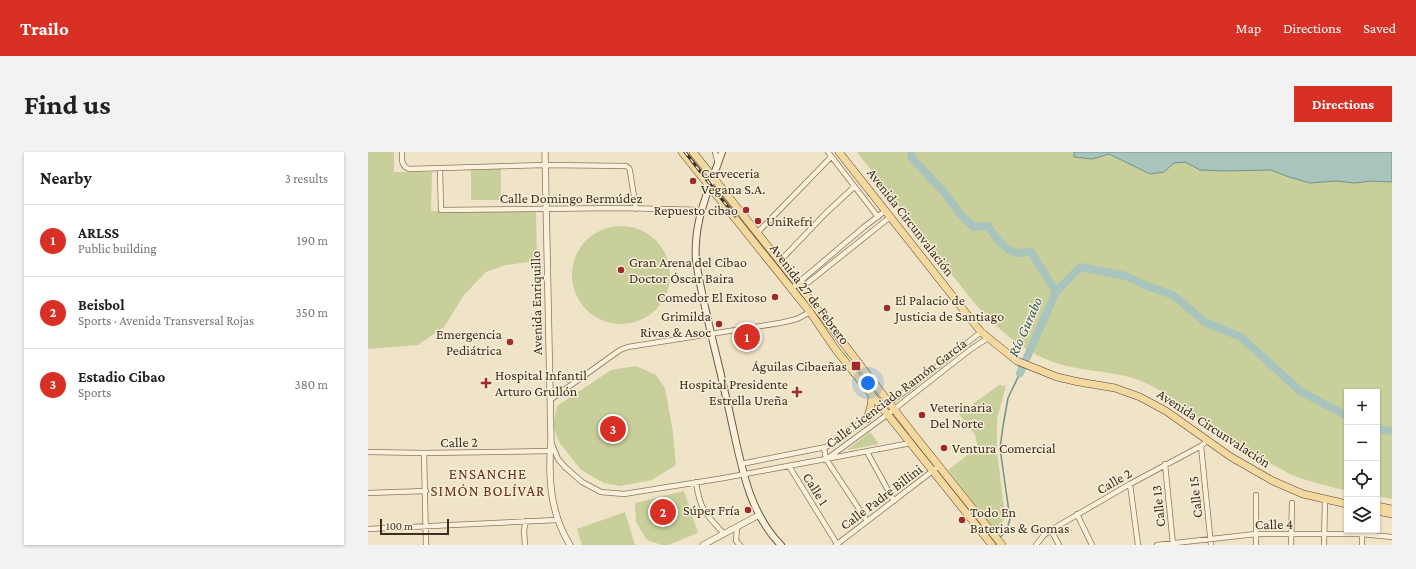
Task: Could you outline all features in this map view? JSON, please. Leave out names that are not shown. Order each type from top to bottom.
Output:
[{"type":"main road","name":"Avenida 27 de Febrero","points":[[682,152],[810,312],[836,350],[872,396],[911,443],[988,527],[1002,545]]},
{"type":"main road","name":"Avenida 27 de Febrero","points":[[693,152],[889,403],[992,545]]},
{"type":"main road","points":[[722,152],[701,210],[695,243],[699,276],[741,464],[750,495],[759,515],[775,539],[781,545]]},
{"type":"main road","name":"Avenida Circunvalación","points":[[839,152],[982,332],[1017,360],[1040,371],[1058,377],[1115,388],[1140,397],[1166,410],[1204,444],[1272,481],[1292,488],[1344,499]]},
{"type":"main road","points":[[867,419],[872,396]]},
{"type":"main road","name":"Avenida Circunvalación","points":[[1292,488],[1303,494],[1344,503]]},
{"type":"main road","points":[[1380,511],[1392,509]]},
{"type":"main road","points":[[1380,511],[1392,514]]},
{"type":"street","points":[[402,152],[402,161],[404,166],[409,169],[546,165],[628,166],[636,208]]},
{"type":"street","name":"Avenida Enriquillo","points":[[545,152],[551,440],[550,487],[557,520],[570,545]]},
{"type":"street","points":[[715,152],[718,164]]},
{"type":"street","points":[[828,152],[878,217]]},
{"type":"street","points":[[757,233],[831,157]]},
{"type":"street","name":"Calle Domingo Bermúdez","points":[[440,169],[441,210],[636,208],[701,210]]},
{"type":"street","points":[[779,262],[826,213],[854,187]]},
{"type":"street","points":[[793,292],[878,217],[888,214]]},
{"type":"street","points":[[798,286],[888,214]]},
{"type":"street","points":[[550,400],[620,350],[647,344],[797,320],[810,312]]},
{"type":"street","name":"Calle Licenciado Ramón García","points":[[741,464],[824,448],[889,403],[982,332]]},
{"type":"street","name":"Calle Licenciado Ramón García","points":[[551,440],[558,459],[564,467],[582,482],[600,492],[624,494],[826,459],[894,410],[988,338]]},
{"type":"street","points":[[826,459],[911,443]]},
{"type":"street","name":"Calle 2","points":[[1036,545],[1044,535],[1051,530],[1165,464],[1204,444]]},
{"type":"street","name":"Calle 15","points":[[1204,444],[1211,545]]},
{"type":"street","points":[[824,448],[826,459],[867,521]]},
{"type":"street","name":"Calle 2","points":[[368,452],[424,454],[550,451]]},
{"type":"street","points":[[866,452],[894,501]]},
{"type":"street","points":[[424,454],[426,545]]},
{"type":"street","name":"Calle 13","points":[[1165,464],[1173,544]]},
{"type":"street","name":"Calle 1","points":[[789,466],[837,544]]},
{"type":"street","name":"Calle Padre Billini","points":[[837,544],[936,469]]},
{"type":"street","points":[[696,482],[698,499],[702,509],[724,534]]},
{"type":"street","points":[[1130,484],[1138,545]]},
{"type":"street","points":[[368,493],[426,491]]},
{"type":"street","points":[[1256,495],[1256,545]]},
{"type":"street","points":[[1324,545],[1325,500]]},
{"type":"street","points":[[1291,545],[1292,503]]},
{"type":"street","points":[[1078,514],[1092,545]]},
{"type":"street","points":[[703,545],[759,515]]},
{"type":"street","points":[[368,529],[557,520]]},
{"type":"street","points":[[525,545],[524,530],[526,521]]},
{"type":"street","points":[[737,528],[735,543],[740,545]]},
{"type":"street","points":[[1051,530],[1059,545]]},
{"type":"street","name":"Calle 4","points":[[1157,545],[1256,534],[1344,533]]},
{"type":"street","points":[[1362,533],[1362,545]]},
{"type":"street","name":"Calle 4","points":[[1370,533],[1392,536]]},
{"type":"green space","points":[[368,152],[394,152],[394,172],[432,172],[431,211],[536,212],[537,261],[506,265],[486,272],[464,295],[444,327],[418,345],[368,349]]},
{"type":"green space","points":[[857,152],[1074,152],[1075,157],[1092,159],[1109,154],[1150,174],[1164,172],[1174,162],[1185,162],[1200,170],[1271,170],[1310,183],[1336,181],[1355,183],[1371,181],[1392,182],[1392,499],[1380,497],[1380,389],[1344,389],[1344,490],[1289,474],[1250,454],[1225,439],[1162,391],[1139,380],[1116,374],[1070,367],[1045,359],[1033,353],[999,328],[970,298]]},
{"type":"green space","points":[[471,169],[501,169],[501,200],[471,200]]},
{"type":"green space","name":"Gran Arena del Cibao Doctor Óscar Baira","points":[[621,226],[640,230],[655,241],[666,256],[670,275],[666,294],[655,309],[640,320],[621,324],[602,320],[587,309],[576,294],[572,275],[576,256],[587,241],[602,230]]},
{"type":"green space","points":[[636,366],[656,375],[665,388],[673,432],[676,465],[652,480],[620,486],[604,483],[581,470],[559,442],[553,425],[557,406],[611,370]]},
{"type":"green space","points":[[999,385],[1006,386],[997,419],[997,451],[1005,517],[1000,527],[996,531],[948,470],[978,447],[975,435],[959,414]]},
{"type":"green space","points":[[870,432],[879,444],[848,450],[848,449]]},
{"type":"green space","points":[[684,491],[698,533],[668,545],[662,545],[647,540],[636,522],[635,503]]},
{"type":"green space","points":[[625,512],[635,545],[582,545],[577,529]]},
{"type":"water","points":[[1074,152],[1392,152],[1392,182],[1371,181],[1355,183],[1336,181],[1310,183],[1271,170],[1200,170],[1185,162],[1174,163],[1164,172],[1150,174],[1109,154],[1092,159],[1074,157]]},
{"type":"waterway","points":[[911,152],[912,158],[943,191],[961,215],[974,227],[988,226],[1000,242],[1013,252],[1031,252],[1056,292],[1080,267],[1126,276],[1147,286],[1173,295],[1205,322],[1241,337],[1300,391],[1344,414]]},
{"type":"waterway","name":"Río Gurabo","points":[[1020,373],[1056,292]]},
{"type":"waterway","points":[[999,538],[1006,532],[1010,519],[1000,448],[1008,398],[1020,373]]},
{"type":"waterway","points":[[1380,429],[1392,431]]},
{"type":"railway","points":[[685,152],[735,216]]},
{"type":"place","name":"Cerveceria Vegana S.A.","points":[[693,181]]},
{"type":"place","name":"Repuesto cibao","points":[[746,210]]},
{"type":"place","name":"UniRefri","points":[[758,221]]},
{"type":"place","name":"Gran Arena del Cibao Doctor Óscar Baira","points":[[621,270]]},
{"type":"place","name":"Comedor El Exitoso","points":[[775,297]]},
{"type":"place","name":"El Palacio de Justicia de Santiago","points":[[887,308]]},
{"type":"place","name":"Grimilda Rivas & Asoc","points":[[719,324]]},
{"type":"place","name":"ARLSS","points":[[747,337]]},
{"type":"place","name":"Emergencia Pediátrica","points":[[510,342]]},
{"type":"place","name":"Águilas Cibaeñas","points":[[856,366]]},
{"type":"place","name":"Hospital Infantil Arturo Grullón","points":[[486,383]]},
{"type":"place","name":"Hospital Presidente Estrella Ureña","points":[[797,392]]},
{"type":"place","name":"Veterinaria Del Norte","points":[[922,415]]},
{"type":"place","name":"Estadio Cibao","points":[[613,429]]},
{"type":"place","name":"Ventura Comercial","points":[[944,448]]},
{"type":"place","name":"Súper Fría","points":[[748,510]]},
{"type":"place","name":"Beisbol","points":[[663,512]]},
{"type":"place","name":"Todo En Baterias & Gomas","points":[[962,520]]},
{"type":"district","name":"ENSANCHE SIMÓN BOLÍVAR","points":[[488,482]]}]
